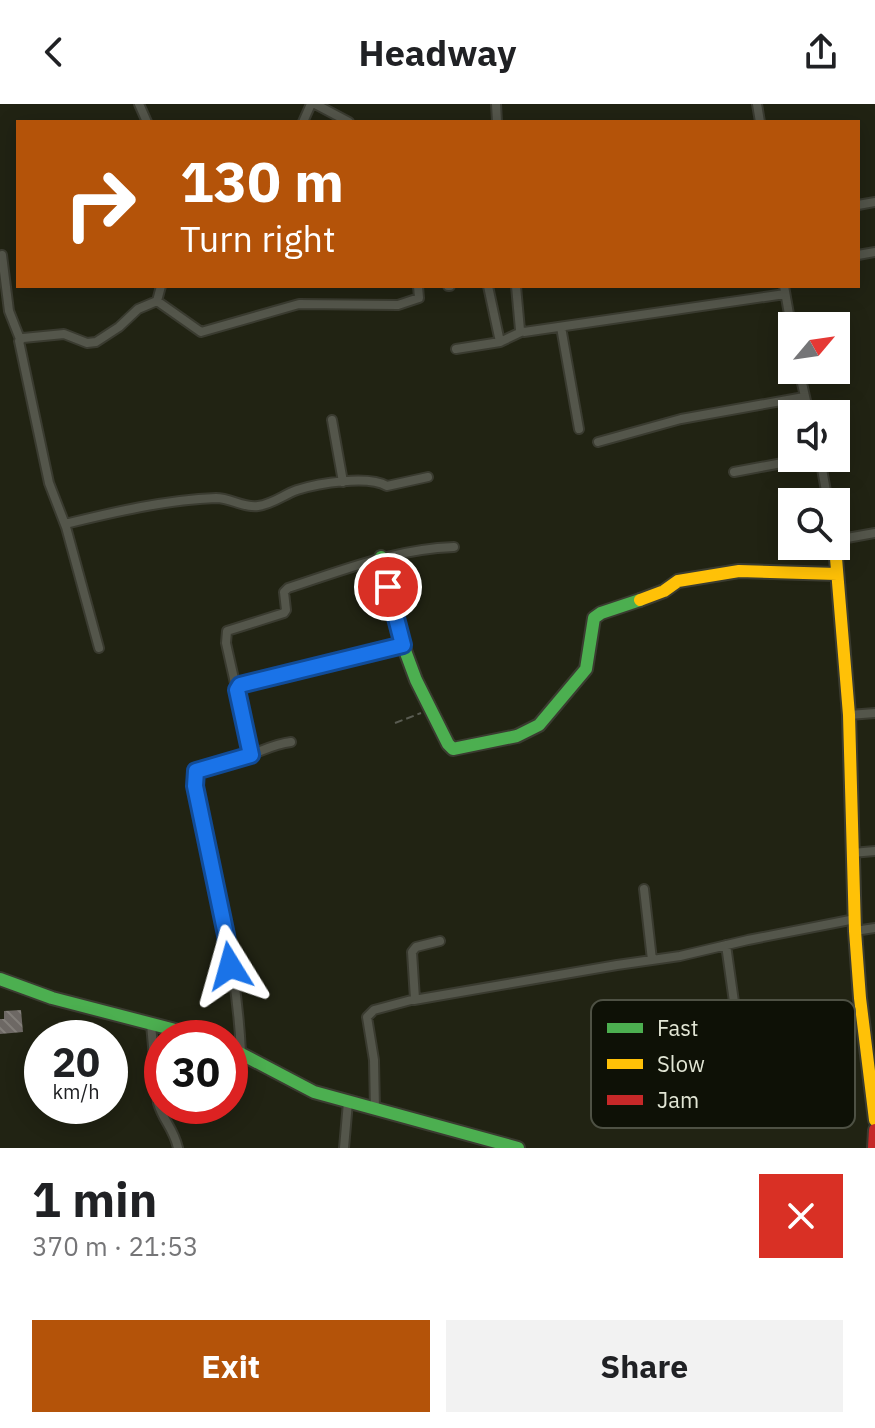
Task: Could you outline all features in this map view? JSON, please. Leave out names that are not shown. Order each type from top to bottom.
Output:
[{"type":"street","points":[[313,104],[345,120]]},
{"type":"street","points":[[2,255],[9,311],[20,339],[49,483],[65,524],[99,648]]},
{"type":"street","points":[[157,301],[160,288]]},
{"type":"street","points":[[157,301],[201,332],[299,304],[398,305],[419,298],[418,288]]},
{"type":"street","points":[[488,288],[500,342]]},
{"type":"street","points":[[516,288],[521,332]]},
{"type":"street","points":[[456,349],[500,342],[521,332],[785,290],[789,312]]},
{"type":"street","points":[[20,339],[56,334],[91,343],[119,327],[138,309],[157,301]]},
{"type":"street","points":[[561,327],[579,429]]},
{"type":"street","points":[[802,384],[805,400]]},
{"type":"street","points":[[598,442],[681,419],[804,397]]},
{"type":"street","points":[[332,420],[343,482]]},
{"type":"street","points":[[734,472],[778,464]]},
{"type":"street","points":[[65,524],[118,511],[197,500],[219,498],[249,507],[263,505],[302,489],[343,482],[379,481],[387,486],[428,477]]},
{"type":"street","points":[[850,537],[875,533]]},
{"type":"street","points":[[251,755],[226,643],[227,631],[284,613],[284,592],[288,588],[381,557],[417,549],[454,547]]},
{"type":"street","points":[[381,557],[403,645],[430,710],[453,749],[517,736],[539,725],[572,683],[584,673],[596,615],[664,591],[675,582],[696,577],[739,571],[837,574]]},
{"type":"street","points":[[836,560],[849,715],[860,998],[875,1120]]},
{"type":"street","points":[[238,686],[403,645]]},
{"type":"street","points":[[849,715],[875,713]]},
{"type":"street","points":[[237,1020],[238,1007],[227,943],[194,776],[204,767],[291,742]]},
{"type":"street","points":[[852,853],[875,851]]},
{"type":"street","points":[[644,889],[652,960]]},
{"type":"street","points":[[375,1110],[374,1060],[367,1017],[374,1010],[414,1000],[726,945],[855,925],[875,928]]},
{"type":"street","points":[[414,1000],[412,952],[416,947],[440,941]]},
{"type":"street","points":[[726,945],[734,1000]]},
{"type":"street","points":[[0,979],[52,998],[144,1022]]},
{"type":"street","points":[[248,1057],[301,1087],[518,1148]]},
{"type":"street","points":[[344,1148],[348,1102]]},
{"type":"street","points":[[169,1124],[178,1148]]},
{"type":"street","points":[[874,1148],[875,1130]]},
{"type":"path","points":[[395,723],[430,710]]},
{"type":"building","points":[[21,1010],[23,1032],[0,1034],[0,1019],[4,1019],[4,1011]]},
{"type":"traffic: fast","points":[[381,557],[403,645],[416,680],[453,749],[517,736],[539,725],[586,669],[594,618],[640,600]]},
{"type":"traffic: fast","points":[[0,979],[52,998],[144,1022]]},
{"type":"traffic: fast","points":[[248,1057],[314,1092],[518,1148]]},
{"type":"traffic: slow","points":[[836,560],[849,715],[855,931],[875,1120]]},
{"type":"traffic: slow","points":[[640,600],[664,591],[678,581],[739,571],[837,574]]},
{"type":"traffic: jam","points":[[874,1148],[875,1130]]},
{"type":"route","points":[[230,966],[204,838],[195,786],[196,771],[251,755],[237,690],[240,685],[403,645],[388,587]]}]
